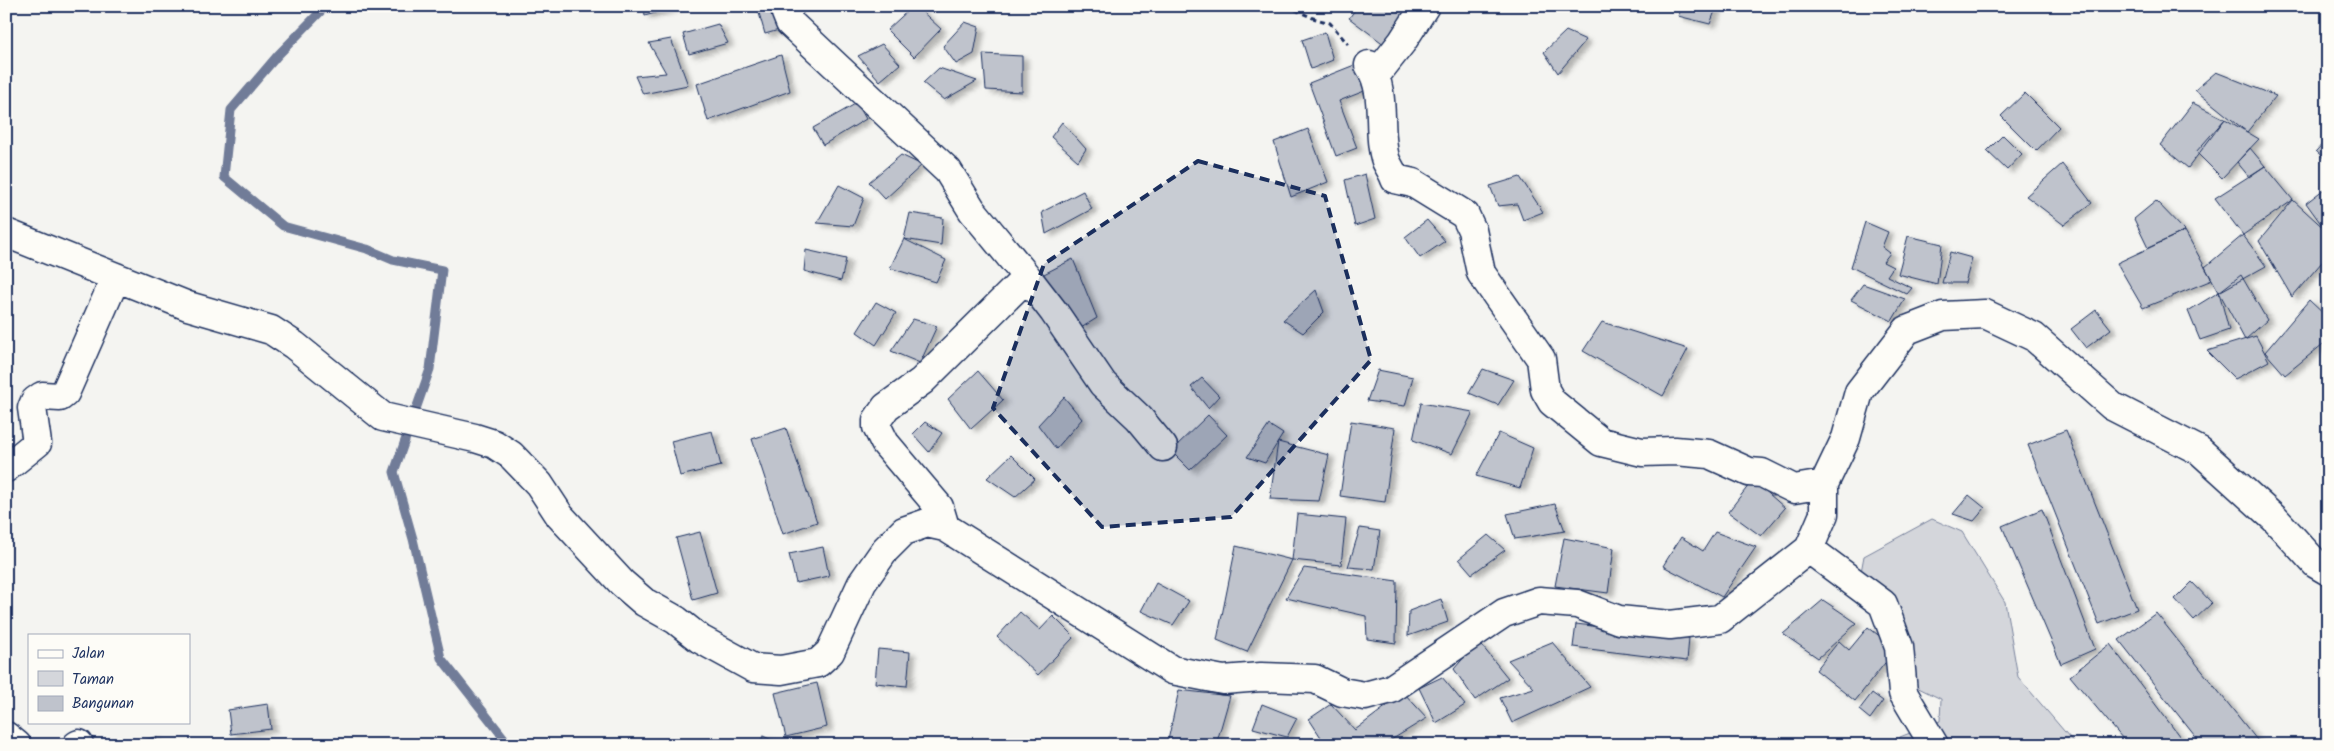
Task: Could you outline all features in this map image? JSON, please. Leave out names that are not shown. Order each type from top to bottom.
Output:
[{"type":"street","points":[[790,6],[786,13],[790,23],[948,171],[959,185],[966,201],[1054,312],[1103,384],[1139,418],[1163,447]]},
{"type":"street","points":[[1425,6],[1402,42],[1372,70],[1386,160],[1396,179],[1413,183],[1465,215],[1472,230],[1481,273],[1541,359],[1545,390],[1552,402],[1601,442],[1642,452],[1675,451],[1709,454],[1750,472],[1762,474],[1794,489],[1824,484]]},
{"type":"street","points":[[6,233],[188,306],[270,330],[294,345],[383,417],[494,444],[511,455],[538,484],[560,516],[622,583],[644,602],[676,620],[700,639],[753,668],[781,670],[818,663],[830,652],[862,584],[885,550],[904,531],[927,523],[945,527],[1172,670],[1223,680],[1261,677],[1315,679],[1342,692],[1365,696],[1391,689],[1504,613],[1539,602],[1577,604],[1619,620],[1670,625],[1720,619],[1809,549],[1824,514],[1824,484],[1846,438],[1859,392],[1907,330],[1943,316],[1985,314],[2034,337],[2112,406],[2200,450],[2275,519],[2316,564],[2328,571]]},
{"type":"street","points":[[6,468],[37,443],[32,408],[35,401],[42,396],[60,397],[65,393],[116,277]]},
{"type":"street","points":[[945,527],[939,506],[885,443],[877,427],[877,420],[886,407],[922,381],[1027,277]]},
{"type":"street","points":[[1809,549],[1883,604],[1899,647],[1903,693],[1934,745]]},
{"type":"street","points":[[6,736],[16,745]]},
{"type":"path","points":[[1287,6],[1313,18],[1330,23],[1352,50],[1372,70]]},
{"type":"highlighted area","points":[[1198,161],[1325,196],[1371,360],[1231,517],[1102,527],[993,408],[1044,264]]},
{"type":"green space","points":[[1932,519],[1962,532],[2005,602],[2018,677],[2076,745],[1900,745],[1900,737],[1940,721],[1941,699],[1894,676],[1861,572],[1864,556]]},
{"type":"building","points":[[644,6],[678,6],[645,16]]},
{"type":"building","points":[[757,6],[782,6],[786,28],[765,34]]},
{"type":"building","points":[[913,6],[916,6],[941,29],[914,57],[887,30]]},
{"type":"building","points":[[1358,6],[1397,6],[1412,18],[1389,48],[1349,18]]},
{"type":"building","points":[[1683,6],[1717,6],[1710,24],[1678,16]]},
{"type":"building","points":[[965,22],[979,27],[974,54],[956,64],[943,46]]},
{"type":"building","points":[[718,24],[728,43],[689,54],[683,34]]},
{"type":"building","points":[[1566,31],[1586,40],[1558,73],[1544,52]]},
{"type":"building","points":[[1325,32],[1333,60],[1311,69],[1302,40]]},
{"type":"building","points":[[671,39],[688,85],[643,94],[635,76],[666,73],[649,43]]},
{"type":"building","points":[[882,44],[900,64],[880,81],[858,56]]},
{"type":"building","points":[[983,54],[1022,56],[1022,92],[986,90]]},
{"type":"building","points":[[781,55],[790,91],[708,121],[697,84]]},
{"type":"building","points":[[1362,62],[1372,88],[1339,101],[1357,148],[1336,156],[1309,83]]},
{"type":"building","points":[[939,68],[977,81],[944,100],[923,83]]},
{"type":"building","points":[[2216,72],[2276,96],[2247,132],[2195,90]]},
{"type":"building","points":[[2025,93],[2059,127],[2036,151],[2001,116]]},
{"type":"building","points":[[857,103],[866,119],[823,145],[813,128]]},
{"type":"building","points":[[2193,103],[2225,119],[2188,168],[2160,145]]},
{"type":"building","points":[[2225,119],[2259,139],[2222,178],[2196,152]]},
{"type":"building","points":[[1062,122],[1086,149],[1078,161],[1051,137]]},
{"type":"building","points":[[1308,129],[1328,182],[1291,197],[1274,142]]},
{"type":"building","points":[[2003,135],[2022,154],[2007,170],[1987,151]]},
{"type":"building","points":[[2328,138],[2328,162],[2316,151]]},
{"type":"building","points":[[2250,148],[2265,166],[2249,177],[2237,162]]},
{"type":"building","points":[[901,155],[922,165],[885,199],[869,182]]},
{"type":"building","points":[[2062,164],[2092,203],[2064,225],[2026,196]]},
{"type":"building","points":[[2265,166],[2293,200],[2243,235],[2215,198]]},
{"type":"building","points":[[1365,174],[1375,219],[1355,226],[1345,180]]},
{"type":"building","points":[[1520,177],[1543,212],[1523,220],[1517,204],[1498,206],[1490,186]]},
{"type":"building","points":[[839,185],[864,198],[853,226],[817,223]]},
{"type":"building","points":[[2328,186],[2328,231],[2327,232],[2306,203]]},
{"type":"building","points":[[1083,191],[1092,209],[1046,234],[1042,212]]},
{"type":"building","points":[[2293,200],[2328,232],[2328,255],[2292,297],[2259,241]]},
{"type":"building","points":[[2156,201],[2185,231],[2148,248],[2134,219]]},
{"type":"building","points":[[910,213],[943,218],[941,245],[904,239]]},
{"type":"building","points":[[1427,220],[1445,241],[1420,258],[1405,237]]},
{"type":"building","points":[[1865,222],[1888,232],[1882,247],[1890,253],[1883,262],[1893,267],[1887,276],[1912,288],[1907,294],[1851,267]]},
{"type":"building","points":[[2185,231],[2212,280],[2143,308],[2117,263]]},
{"type":"building","points":[[2243,235],[2266,266],[2219,292],[2205,267]]},
{"type":"building","points":[[1908,236],[1942,244],[1937,284],[1898,274]]},
{"type":"building","points":[[904,239],[946,260],[936,282],[890,268]]},
{"type":"building","points":[[806,250],[846,259],[841,281],[804,271]]},
{"type":"building","points":[[1950,252],[1972,258],[1965,283],[1942,283]]},
{"type":"building","points":[[1073,259],[1097,318],[1081,328],[1040,276]]},
{"type":"building","points":[[2241,275],[2267,320],[2245,340],[2219,292]]},
{"type":"building","points":[[1863,284],[1905,299],[1892,321],[1851,300]]},
{"type":"building","points":[[1316,290],[1324,312],[1303,333],[1283,320]]},
{"type":"building","points":[[2219,292],[2229,330],[2200,340],[2188,311]]},
{"type":"building","points":[[2309,300],[2328,318],[2328,340],[2285,375],[2265,352]]},
{"type":"building","points":[[876,302],[896,313],[876,345],[857,332]]},
{"type":"building","points":[[2096,310],[2111,329],[2086,348],[2071,329]]},
{"type":"building","points":[[913,319],[937,326],[920,363],[891,351]]},
{"type":"building","points":[[1602,322],[1688,349],[1663,396],[1583,351]]},
{"type":"building","points":[[2256,336],[2269,361],[2235,379],[2207,351]]},
{"type":"building","points":[[1483,369],[1514,380],[1498,405],[1469,393]]},
{"type":"building","points":[[1378,370],[1413,377],[1405,406],[1367,401]]},
{"type":"building","points":[[978,371],[1003,400],[971,429],[948,399]]},
{"type":"building","points":[[1202,378],[1219,396],[1208,408],[1191,387]]},
{"type":"building","points":[[1064,397],[1082,419],[1056,449],[1038,425]]},
{"type":"building","points":[[1421,403],[1473,412],[1452,454],[1413,440]]},
{"type":"building","points":[[1208,415],[1227,435],[1190,470],[1171,451]]},
{"type":"building","points":[[1351,421],[1395,428],[1385,502],[1340,496]]},
{"type":"building","points":[[925,422],[942,433],[929,452],[913,434]]},
{"type":"building","points":[[1269,425],[1283,434],[1265,463],[1247,457]]},
{"type":"building","points":[[786,428],[817,522],[783,534],[752,439]]},
{"type":"building","points":[[2066,430],[2137,609],[2099,624],[2028,445]]},
{"type":"building","points":[[712,431],[721,466],[680,476],[671,441]]},
{"type":"building","points":[[1499,433],[1533,448],[1520,488],[1476,476]]},
{"type":"building","points":[[1278,442],[1329,455],[1319,501],[1270,499]]},
{"type":"building","points":[[1011,455],[1035,479],[1015,497],[987,478]]},
{"type":"building","points":[[1753,480],[1785,508],[1761,536],[1728,512]]},
{"type":"building","points":[[1969,495],[1985,508],[1974,521],[1953,514]]},
{"type":"building","points":[[1555,504],[1565,531],[1515,539],[1507,514]]},
{"type":"building","points":[[2042,509],[2095,649],[2061,664],[2002,526]]},
{"type":"building","points":[[1297,514],[1346,519],[1341,565],[1292,560]]},
{"type":"building","points":[[1360,528],[1380,531],[1374,569],[1348,567]]},
{"type":"building","points":[[700,532],[717,593],[693,600],[676,538]]},
{"type":"building","points":[[1715,532],[1756,547],[1722,597],[1663,566],[1681,537],[1703,551]]},
{"type":"building","points":[[1488,535],[1505,550],[1472,574],[1459,559]]},
{"type":"building","points":[[1564,538],[1614,548],[1608,593],[1555,586]]},
{"type":"building","points":[[1236,546],[1292,560],[1247,652],[1217,640]]},
{"type":"building","points":[[823,547],[829,576],[796,583],[789,554]]},
{"type":"building","points":[[1304,568],[1397,581],[1396,643],[1367,639],[1366,616],[1286,598]]},
{"type":"building","points":[[2192,582],[2212,603],[2194,620],[2175,599]]},
{"type":"building","points":[[1156,583],[1189,601],[1173,625],[1141,611]]},
{"type":"building","points":[[1441,599],[1448,622],[1408,636],[1409,611]]},
{"type":"building","points":[[1823,600],[1857,623],[1818,658],[1783,634]]},
{"type":"building","points":[[1020,612],[1040,630],[1053,616],[1074,637],[1038,675],[997,637]]},
{"type":"building","points":[[2156,613],[2261,745],[2202,745],[2119,640]]},
{"type":"building","points":[[1576,624],[1689,638],[1687,661],[1573,647]]},
{"type":"building","points":[[1868,627],[1896,649],[1855,701],[1816,670],[1839,641],[1849,650]]},
{"type":"building","points":[[1478,641],[1508,678],[1475,700],[1454,669]]},
{"type":"building","points":[[1552,642],[1590,687],[1512,723],[1500,698],[1534,688],[1508,660]]},
{"type":"building","points":[[2110,644],[2186,745],[2128,745],[2070,676]]},
{"type":"building","points":[[878,649],[910,652],[907,686],[875,683]]},
{"type":"building","points":[[1442,677],[1465,705],[1436,723],[1419,688]]},
{"type":"building","points":[[817,683],[827,727],[786,737],[775,693]]},
{"type":"building","points":[[1179,690],[1230,696],[1216,745],[1167,745]]},
{"type":"building","points":[[1404,693],[1427,718],[1383,745],[1326,745],[1309,719],[1331,704],[1355,730]]},
{"type":"building","points":[[1872,693],[1883,701],[1870,719],[1859,710]]},
{"type":"building","points":[[268,704],[271,729],[231,734],[228,710]]},
{"type":"building","points":[[1262,704],[1297,718],[1287,737],[1253,728]]},
{"type":"building","points":[[763,736],[783,745],[759,745]]},
{"type":"building","points":[[156,737],[158,745],[121,745]]},
{"type":"waterway","points":[[326,6],[278,55],[231,110],[224,177],[283,226],[367,249],[393,260],[442,270],[430,369],[394,472],[413,539],[441,658],[504,738],[504,745]]}]
